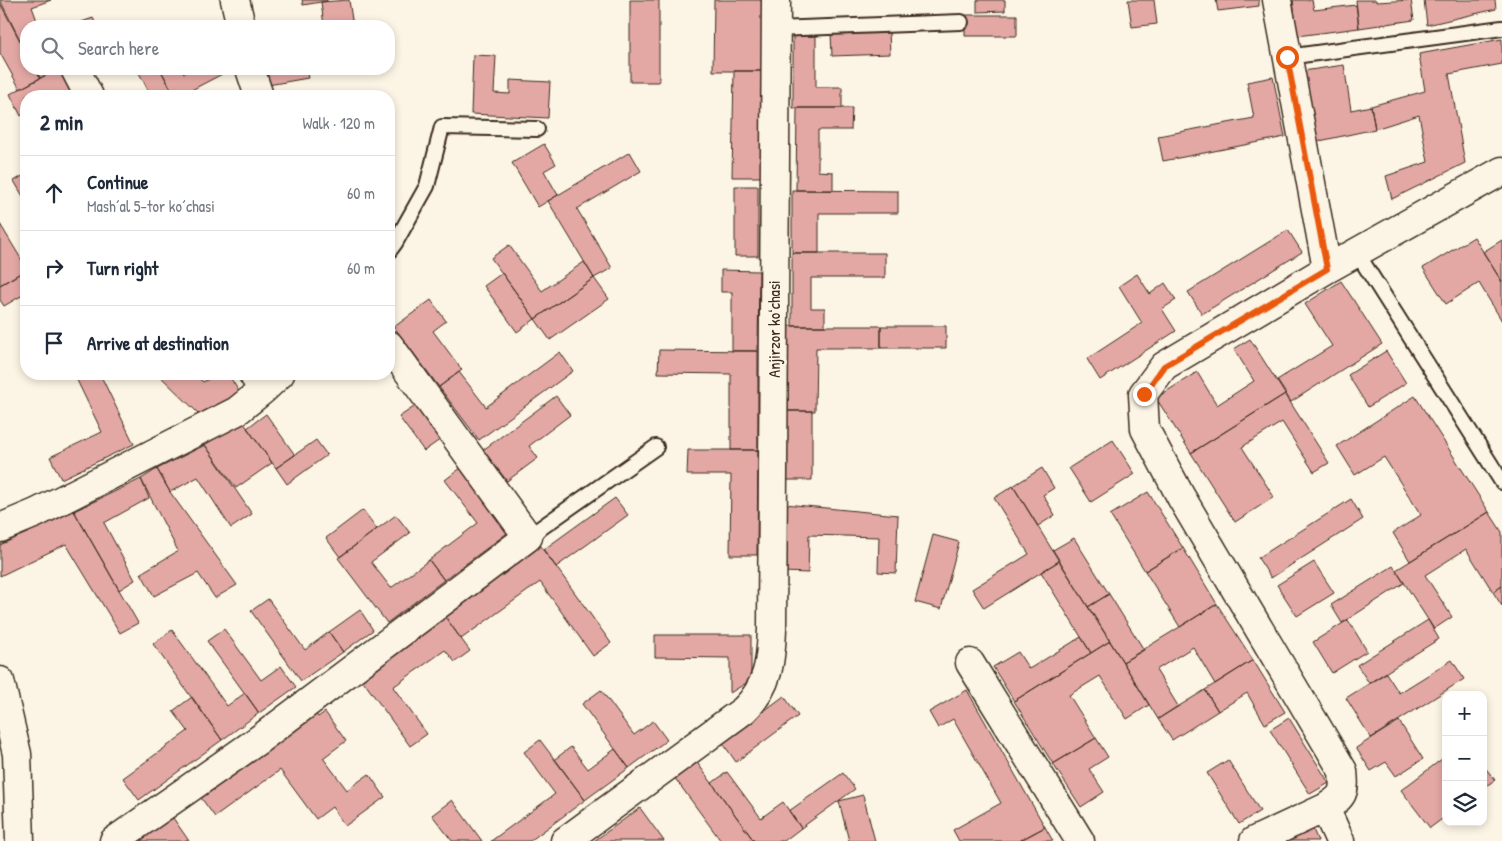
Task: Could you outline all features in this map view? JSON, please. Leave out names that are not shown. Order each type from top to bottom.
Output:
[{"type":"street","points":[[235,0],[240,20]]},
{"type":"street","name":"Anjirzor koʻchasi","points":[[565,841],[744,710],[755,699],[766,680],[771,658],[776,0]]},
{"type":"street","points":[[1277,0],[1327,269]]},
{"type":"street","points":[[78,75],[86,90]]},
{"type":"street","points":[[252,75],[258,90]]},
{"type":"street","points":[[1254,841],[1326,808],[1339,799],[1345,790],[1343,771],[1181,497],[1145,429],[1144,394],[1164,366],[1327,269],[1502,171]]},
{"type":"street","points":[[114,841],[257,741],[528,537],[395,353]]},
{"type":"street","points":[[0,528],[36,513],[237,411],[272,380]]},
{"type":"street","points":[[970,663],[1080,841]]},
{"type":"street","points":[[0,681],[17,754],[20,841]]},
{"type":"street","points":[[1326,808],[1340,841]]},
{"type":"lane","points":[[775,29],[961,22]]},
{"type":"lane","points":[[1287,57],[1502,28]]},
{"type":"lane","points":[[395,244],[427,186],[442,127],[537,129]]},
{"type":"lane","points":[[1357,253],[1502,482]]},
{"type":"lane","points":[[528,537],[656,447]]},
{"type":"building","points":[[0,0],[51,0],[32,7],[37,20],[20,20],[20,40]]},
{"type":"building","points":[[302,0],[327,0],[327,1],[303,5]]},
{"type":"building","points":[[349,0],[352,20],[323,20],[321,2]]},
{"type":"building","points":[[630,0],[659,0],[659,82],[630,82]]},
{"type":"building","points":[[714,0],[763,0],[762,71],[713,71]]},
{"type":"building","points":[[977,0],[1005,0],[1005,11],[977,12]]},
{"type":"building","points":[[1128,0],[1154,0],[1157,24],[1132,27]]},
{"type":"building","points":[[1216,0],[1259,0],[1259,6],[1218,11]]},
{"type":"building","points":[[1293,0],[1312,0],[1314,10],[1356,5],[1359,28],[1297,36]]},
{"type":"building","points":[[1356,0],[1376,0],[1376,2],[1411,0],[1414,20],[1359,28]]},
{"type":"building","points":[[1424,0],[1495,0],[1496,9],[1427,25]]},
{"type":"building","points":[[0,3],[20,41],[20,75],[38,75],[40,78],[20,89],[0,53]]},
{"type":"building","points":[[965,15],[1017,15],[1017,36],[965,36]]},
{"type":"building","points":[[889,31],[890,54],[832,56],[831,33]]},
{"type":"building","points":[[793,36],[816,36],[816,87],[842,87],[842,108],[793,108]]},
{"type":"building","points":[[1502,39],[1502,64],[1449,74],[1465,163],[1392,199],[1386,176],[1428,162],[1419,115],[1375,129],[1371,106],[1425,91],[1419,54]]},
{"type":"building","points":[[473,55],[496,56],[494,93],[510,94],[510,80],[550,82],[548,118],[471,114]]},
{"type":"building","points":[[1344,65],[1351,110],[1371,106],[1375,129],[1315,142],[1303,71]]},
{"type":"building","points":[[734,71],[762,71],[761,177],[732,177]]},
{"type":"building","points":[[46,75],[62,75],[71,90],[20,90],[20,114],[10,94]]},
{"type":"building","points":[[140,75],[163,75],[172,90],[148,90]]},
{"type":"building","points":[[163,75],[220,75],[192,90],[172,90]]},
{"type":"building","points":[[266,75],[307,75],[308,78],[268,85]]},
{"type":"building","points":[[1273,77],[1285,137],[1163,161],[1158,136],[1254,118],[1247,82]]},
{"type":"building","points":[[797,108],[852,108],[851,130],[818,130],[818,171],[833,172],[833,190],[796,190]]},
{"type":"building","points":[[544,144],[556,164],[544,171],[558,195],[538,207],[512,163]]},
{"type":"building","points":[[630,152],[641,171],[577,209],[612,268],[594,278],[548,201]]},
{"type":"building","points":[[20,178],[20,191],[14,181]]},
{"type":"building","points":[[735,186],[758,186],[758,256],[735,256]]},
{"type":"building","points":[[792,190],[898,191],[898,213],[819,213],[819,253],[792,253]]},
{"type":"building","points":[[0,224],[20,257],[20,273],[0,285]]},
{"type":"building","points":[[1288,230],[1302,252],[1202,314],[1188,292]]},
{"type":"building","points":[[1474,237],[1502,282],[1502,321],[1479,283],[1446,304],[1423,268]]},
{"type":"building","points":[[1502,240],[1502,282],[1483,252]]},
{"type":"building","points":[[509,245],[542,291],[584,262],[594,278],[535,319],[491,258]]},
{"type":"building","points":[[792,253],[885,253],[885,278],[811,278],[811,308],[825,308],[825,326],[792,326]]},
{"type":"building","points":[[721,270],[759,271],[758,351],[732,351],[732,292],[721,292]]},
{"type":"building","points":[[20,273],[20,297],[4,306],[0,300],[0,285]]},
{"type":"building","points":[[502,273],[535,319],[517,332],[484,286]]},
{"type":"building","points":[[1137,274],[1150,294],[1165,283],[1176,300],[1162,309],[1176,331],[1100,380],[1087,359],[1142,323],[1119,286]]},
{"type":"building","points":[[594,278],[609,299],[550,340],[535,319]]},
{"type":"building","points":[[1341,281],[1382,344],[1291,402],[1277,380],[1332,346],[1305,304]]},
{"type":"building","points":[[431,300],[446,321],[433,331],[462,370],[439,387],[395,326]]},
{"type":"building","points":[[788,326],[881,326],[881,348],[816,348],[815,411],[787,411]]},
{"type":"building","points":[[881,326],[946,326],[946,348],[881,348]]},
{"type":"building","points":[[1250,339],[1285,394],[1191,453],[1156,398],[1197,372],[1217,405],[1254,381],[1234,349]]},
{"type":"building","points":[[659,350],[758,351],[758,450],[731,450],[731,374],[658,373]]},
{"type":"building","points":[[1386,351],[1406,383],[1368,407],[1348,375]]},
{"type":"building","points":[[560,352],[573,371],[479,440],[439,387],[459,372],[486,407]]},
{"type":"building","points":[[77,380],[103,380],[134,444],[61,479],[50,457],[102,432]]},
{"type":"building","points":[[164,380],[201,380],[203,382],[207,380],[232,380],[240,393],[199,414]]},
{"type":"building","points":[[1285,394],[1329,463],[1314,472],[1282,422],[1242,447],[1274,497],[1235,522],[1191,453]]},
{"type":"building","points":[[556,396],[570,415],[529,446],[538,458],[507,481],[483,450]]},
{"type":"building","points":[[1415,396],[1489,512],[1410,561],[1393,533],[1421,515],[1384,457],[1355,475],[1337,446]]},
{"type":"building","points":[[420,403],[444,437],[424,451],[399,417]]},
{"type":"building","points":[[787,411],[812,411],[812,480],[787,480]]},
{"type":"building","points":[[266,414],[295,455],[276,468],[247,428]]},
{"type":"building","points":[[241,419],[272,463],[236,488],[205,445]]},
{"type":"building","points":[[316,440],[327,455],[287,484],[276,468]]},
{"type":"building","points":[[1113,440],[1135,474],[1091,502],[1069,468]]},
{"type":"building","points":[[205,445],[252,514],[231,528],[198,477],[170,492],[157,469]]},
{"type":"building","points":[[688,450],[758,450],[757,555],[730,555],[731,475],[687,475]]},
{"type":"building","points":[[462,467],[510,531],[444,580],[429,560],[478,523],[445,480]]},
{"type":"building","points":[[1042,468],[1054,488],[1043,495],[1055,515],[1038,526],[1013,486]]},
{"type":"building","points":[[157,469],[170,492],[237,585],[215,598],[198,573],[154,596],[141,573],[178,551],[141,479]]},
{"type":"building","points":[[141,479],[149,498],[104,523],[135,580],[119,590],[74,511]]},
{"type":"building","points":[[1013,486],[1059,561],[984,608],[972,589],[1029,554],[994,498]]},
{"type":"building","points":[[1148,492],[1183,548],[1145,571],[1110,515]]},
{"type":"building","points":[[615,498],[628,515],[556,567],[543,550]]},
{"type":"building","points":[[1351,499],[1363,519],[1271,578],[1258,558]]},
{"type":"building","points":[[785,504],[898,515],[896,573],[878,572],[879,537],[809,535],[808,573],[783,572]]},
{"type":"building","points":[[363,510],[377,529],[340,557],[326,538]]},
{"type":"building","points":[[74,511],[138,623],[120,633],[66,544],[0,576],[0,545]]},
{"type":"building","points":[[1489,512],[1502,532],[1502,586],[1493,592],[1466,549],[1425,575],[1452,617],[1434,629],[1396,570]]},
{"type":"building","points":[[396,515],[410,533],[371,562],[391,588],[429,560],[444,580],[387,623],[338,558]]},
{"type":"building","points":[[933,535],[959,542],[941,609],[915,602]]},
{"type":"building","points":[[1074,538],[1109,594],[1088,607],[1053,550]]},
{"type":"building","points":[[541,546],[611,643],[593,656],[540,582],[461,639],[445,616]]},
{"type":"building","points":[[1183,548],[1217,604],[1180,627],[1145,571]]},
{"type":"building","points":[[1059,561],[1110,641],[1091,653],[1041,572]]},
{"type":"building","points":[[1314,562],[1334,593],[1297,616],[1277,585]]},
{"type":"building","points":[[1393,566],[1404,583],[1342,623],[1331,605]]},
{"type":"building","points":[[1502,586],[1502,606],[1493,592]]},
{"type":"building","points":[[1109,594],[1144,650],[1123,662],[1088,607]]},
{"type":"building","points":[[268,599],[305,650],[329,632],[343,652],[301,681],[251,611]]},
{"type":"building","points":[[1217,604],[1253,660],[1215,684],[1193,647],[1156,670],[1178,706],[1158,719],[1123,662]]},
{"type":"building","points":[[360,610],[373,630],[343,652],[329,632]]},
{"type":"building","points":[[445,617],[470,651],[455,662],[445,650],[393,687],[427,734],[410,746],[361,678]]},
{"type":"building","points":[[1348,620],[1367,651],[1332,673],[1313,642]]},
{"type":"building","points":[[1428,620],[1439,639],[1369,683],[1357,665]]},
{"type":"building","points":[[224,629],[261,680],[281,666],[296,687],[259,713],[207,641]]},
{"type":"building","points":[[172,630],[227,706],[245,693],[259,713],[222,740],[153,644]]},
{"type":"building","points":[[655,635],[751,635],[751,680],[730,693],[730,658],[655,657]]},
{"type":"building","points":[[1081,637],[1091,653],[1014,701],[993,667],[1018,652],[1029,669]]},
{"type":"building","points":[[1110,641],[1149,705],[1127,719],[1100,676],[1069,695],[1096,738],[1053,764],[1014,701]]},
{"type":"building","points":[[1253,660],[1285,712],[1265,724],[1247,693],[1218,711],[1205,690]]},
{"type":"building","points":[[1452,660],[1464,679],[1442,691],[1442,693],[1371,738],[1346,698],[1386,673],[1399,693]]},
{"type":"building","points":[[601,690],[634,735],[653,721],[667,740],[629,768],[582,704]]},
{"type":"building","points":[[967,690],[1045,827],[1019,841],[959,841],[953,830],[1001,803],[953,719],[938,728],[929,712]]},
{"type":"building","points":[[1205,690],[1218,711],[1172,740],[1158,719]]},
{"type":"building","points":[[784,696],[798,716],[736,762],[722,742]]},
{"type":"building","points":[[192,697],[222,740],[139,800],[123,778],[188,731],[173,711]]},
{"type":"building","points":[[314,712],[318,717],[325,712],[346,741],[323,758],[347,790],[369,774],[385,797],[345,826],[332,807],[316,819],[280,770],[215,817],[199,795]]},
{"type":"building","points":[[1289,718],[1329,783],[1310,794],[1270,730]]},
{"type":"building","points":[[1399,721],[1423,759],[1396,776],[1386,762],[1371,771],[1356,748]]},
{"type":"building","points":[[1096,738],[1108,757],[1089,769],[1104,792],[1081,807],[1053,764]]},
{"type":"building","points":[[540,740],[585,800],[530,841],[491,841],[555,794],[524,752]]},
{"type":"building","points":[[571,747],[588,769],[615,749],[629,768],[585,800],[555,759]]},
{"type":"building","points":[[1442,759],[1442,819],[1430,828],[1401,790]]},
{"type":"building","points":[[1228,760],[1260,811],[1239,824],[1207,773]]},
{"type":"building","points":[[696,761],[754,841],[721,841],[674,777]]},
{"type":"building","points":[[1487,770],[1495,780],[1487,785]]},
{"type":"building","points":[[727,772],[761,818],[783,802],[801,828],[784,841],[754,841],[712,783]]},
{"type":"building","points":[[843,773],[855,789],[801,828],[789,811]]},
{"type":"building","points":[[863,795],[875,841],[849,841],[839,801]]},
{"type":"building","points":[[452,800],[482,841],[452,841],[432,815]]},
{"type":"building","points":[[640,808],[664,841],[594,841]]},
{"type":"building","points":[[171,815],[189,841],[135,841]]},
{"type":"building","points":[[1045,827],[1053,841],[1019,841]]},
{"type":"building","points":[[1312,827],[1318,841],[1281,841]]},
{"type":"route","points":[[1144,394],[1164,366],[1327,269],[1287,57]]}]
